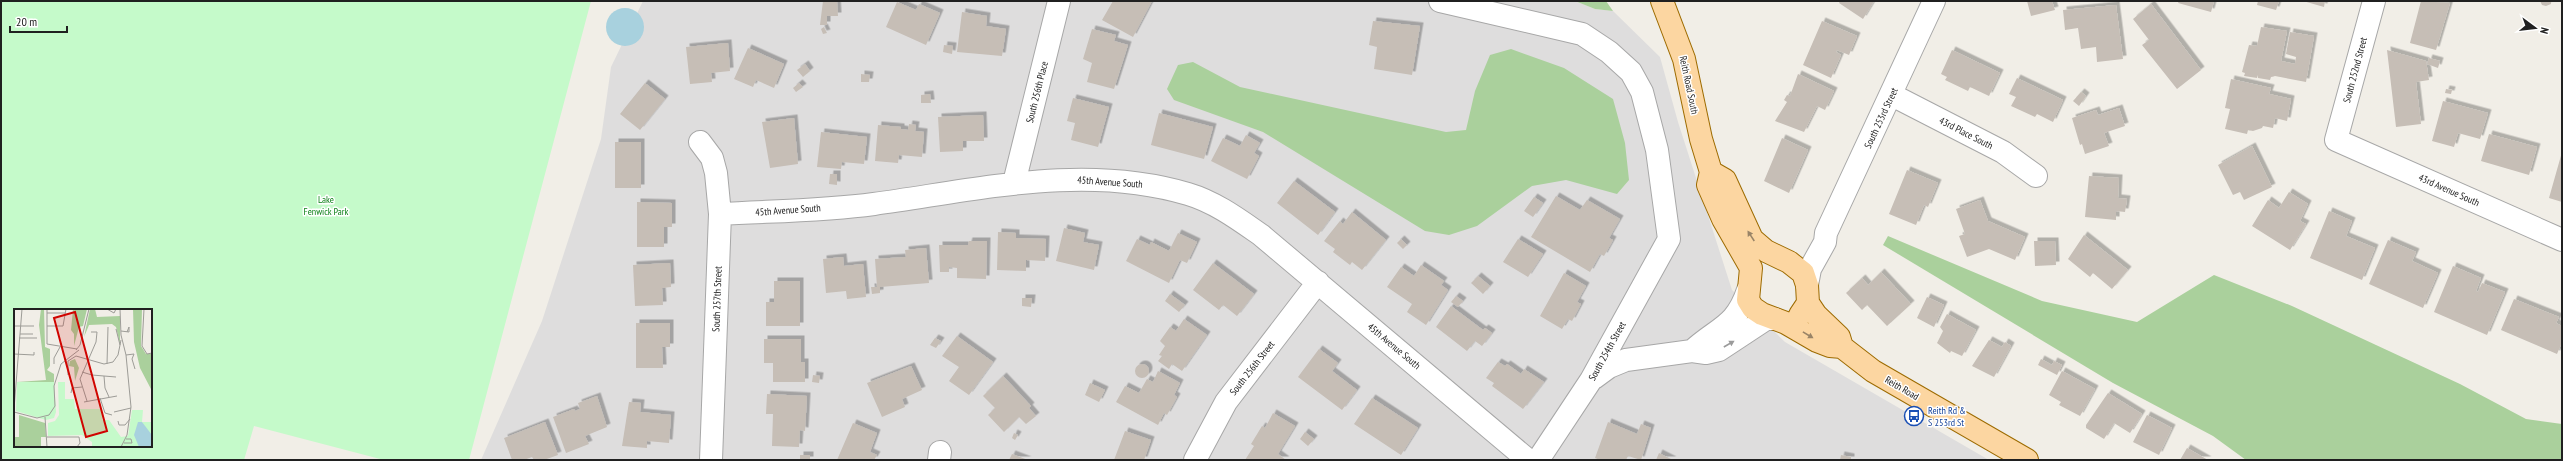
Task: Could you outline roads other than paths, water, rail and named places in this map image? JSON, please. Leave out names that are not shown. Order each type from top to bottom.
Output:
[{"type":"main road","name":"Reith Road South","points":[[1662,1],[1684,59],[1701,139],[1711,172],[1708,184],[1713,198],[1747,258],[1751,268],[1748,300],[1753,308],[1775,319]]},
{"type":"main road","points":[[1711,172],[1725,180],[1752,239],[1766,252],[1781,259],[1803,273],[1808,294],[1805,310],[1795,319],[1775,319]]},
{"type":"main road","points":[[1750,283],[1764,260],[1781,259]]},
{"type":"main road","name":"Reith Road","points":[[1808,294],[1816,315],[1839,337],[1842,347]]},
{"type":"main road","name":"Reith Road","points":[[1775,319],[1817,341],[1830,346],[1842,347],[1873,371],[2027,460]]},
{"type":"street","name":"South 256th Place","points":[[1014,182],[1059,1]]},
{"type":"street","name":"South 254th Street","points":[[1440,1],[1582,34],[1609,52],[1631,72],[1642,92],[1657,150],[1669,238],[1591,380],[1538,460]]},
{"type":"street","name":"South 253rd Street","points":[[1808,294],[1810,269],[1825,242],[1826,233],[1892,95],[1934,1]]},
{"type":"street","name":"South 252nd Street","points":[[2336,140],[2374,1]]},
{"type":"street","name":"43rd Place South","points":[[1892,95],[2003,152],[2036,176]]},
{"type":"street","name":"43rd Avenue South","points":[[2336,140],[2562,240]]},
{"type":"street","name":"South 257th Street","points":[[700,142],[712,158],[716,173],[720,214],[711,460]]},
{"type":"street","name":"45th Avenue South","points":[[720,214],[871,204],[1014,182],[1078,179],[1135,182],[1189,194],[1232,215],[1261,235],[1528,460]]},
{"type":"street","points":[[1781,259],[1795,256],[1818,236],[1826,233]]},
{"type":"street","name":"South 256th Street","points":[[1195,460],[1226,402],[1318,282]]},
{"type":"street","points":[[1692,351],[1733,320],[1743,306],[1750,283]]},
{"type":"street","points":[[1591,380],[1609,367],[1626,360],[1692,351],[1706,353],[1719,350],[1766,319],[1775,319]]},
{"type":"water","points":[[625,8],[635,11],[641,17],[644,27],[641,37],[635,43],[625,46],[615,43],[609,37],[606,27],[609,17],[615,11]]},
{"type":"place","name":"Reith Rd & S 253rd St","points":[[1914,416]]},
{"type":"park label","name":"Lake Fenwick Park","points":[[326,204]]}]
